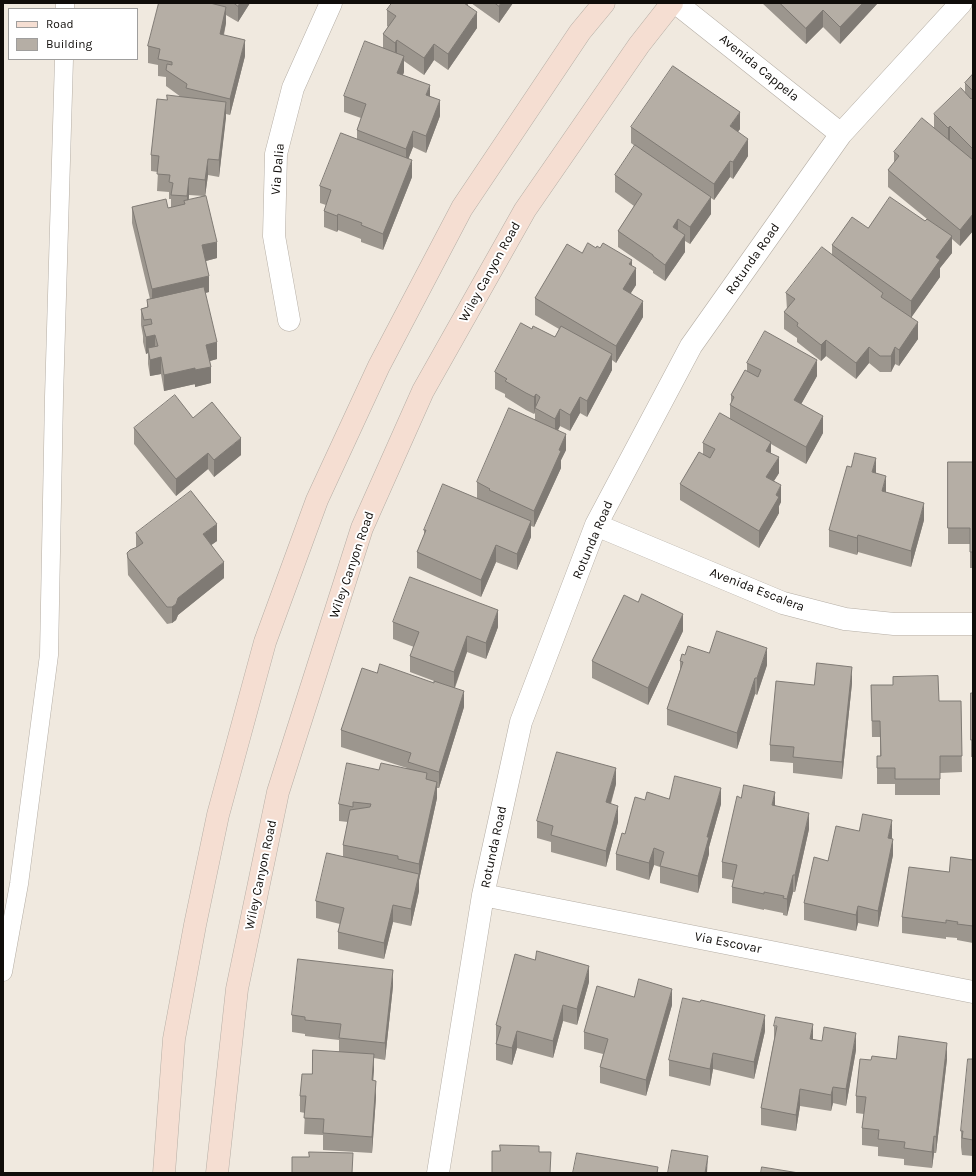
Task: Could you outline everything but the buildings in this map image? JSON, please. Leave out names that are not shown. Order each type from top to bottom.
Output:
[{"type":"main road","points":[[164,1173],[174,1039],[195,925],[218,815],[265,642],[317,500],[378,366],[462,208],[580,32],[604,3]]},
{"type":"main road","name":"Wiley Canyon Road","points":[[217,1173],[237,989],[278,792],[362,528],[423,390],[525,210],[639,45],[672,3]]},
{"type":"street","name":"Via Dalia","points":[[289,320],[274,236],[276,154],[293,88],[331,3]]},
{"type":"street","name":"Avenida Cappela","points":[[676,3],[840,134]]},
{"type":"street","name":"Rotunda Road","points":[[438,1173],[483,895],[522,722],[596,525],[691,346],[840,134],[961,3]]},
{"type":"street","name":"Avenida Escalera","points":[[596,525],[783,603],[845,619],[894,624],[973,624]]},
{"type":"street","name":"Via Escovar","points":[[483,895],[973,992]]},
{"type":"lane","points":[[3,972],[20,884],[49,655],[53,405],[64,60]]}]
